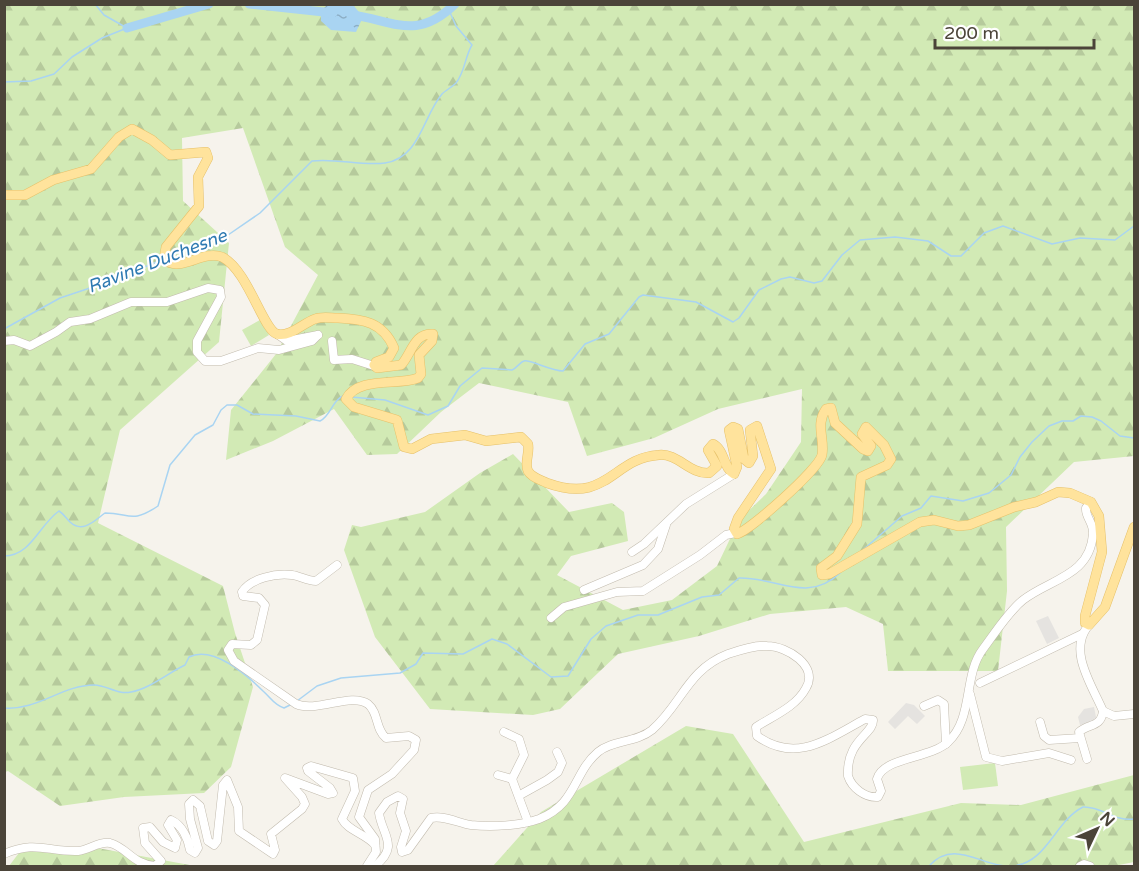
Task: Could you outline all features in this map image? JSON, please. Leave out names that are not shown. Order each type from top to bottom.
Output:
[{"type":"main road","points":[[4,195],[25,195],[53,180],[91,168],[119,137],[132,129],[152,140],[170,155],[206,152],[208,158],[198,182],[199,206],[165,256],[176,264],[211,256],[222,257],[251,289],[268,328],[277,334],[286,333],[321,317],[366,320],[382,330],[394,348],[389,357],[379,360],[375,366],[383,369],[401,365],[416,342],[426,334],[434,334],[432,341],[419,355],[421,374],[418,378],[376,384],[351,392],[346,399],[348,403],[361,410],[395,418],[400,426],[401,443],[408,449],[416,448],[431,440],[462,435],[486,441],[520,437],[527,441],[529,448],[527,462],[529,473],[538,479],[564,488],[580,489],[600,485],[635,462],[659,455],[670,456],[699,473],[709,473],[717,466],[708,450],[713,444],[718,447],[728,471],[734,474],[737,467],[729,430],[733,427],[738,429],[744,459],[749,463],[753,456],[750,430],[757,426],[771,469],[738,518],[735,533],[739,534],[814,468],[822,454],[821,419],[828,408],[833,411],[834,423],[863,450],[868,451],[871,447],[862,434],[866,427],[885,445],[891,459],[887,465],[861,477],[856,524],[837,556],[821,568],[822,575],[830,574],[928,520],[958,526],[969,525],[1058,492],[1070,493],[1091,502],[1099,516],[1102,552],[1085,616],[1085,622],[1089,625],[1105,607],[1134,527]]},
{"type":"street","points":[[4,341],[14,340],[30,346],[70,322],[90,319],[131,302],[167,302],[212,287],[220,290],[221,297],[197,341],[197,352],[205,361],[221,361],[258,348],[279,350],[312,341],[318,335],[287,341],[277,334]]},
{"type":"street","points":[[332,341],[334,360],[352,359],[375,366]]},
{"type":"street","points":[[632,552],[644,544],[686,504],[734,474]]},
{"type":"street","points":[[375,867],[384,858],[388,845],[388,833],[379,813],[387,802],[396,796],[403,798],[400,813],[406,831],[401,846],[402,852],[408,850],[427,820],[435,817],[480,825],[540,819],[563,803],[597,753],[633,740],[651,730],[705,665],[729,654],[754,647],[769,646],[792,654],[806,666],[809,676],[808,686],[800,697],[756,727],[755,732],[761,739],[783,749],[798,749],[819,743],[865,719],[873,720],[871,728],[854,745],[848,758],[848,776],[858,790],[878,797],[881,791],[877,778],[884,768],[928,754],[946,744],[960,725],[976,658],[1015,607],[1032,594],[1065,578],[1082,562],[1093,534],[1092,525],[1086,513],[1086,508],[1091,502]]},
{"type":"street","points":[[584,590],[606,578],[628,572],[653,556],[667,521]]},
{"type":"street","points":[[551,618],[564,607],[617,592],[643,591],[700,555],[726,535],[735,533]]},
{"type":"street","points":[[338,565],[316,581],[284,574],[261,579],[245,587],[242,592],[243,596],[259,598],[264,605],[257,640],[251,645],[232,644],[228,650],[234,661],[299,706],[363,702],[374,711],[379,730],[386,738],[409,736],[416,740],[410,755],[392,774],[373,785],[366,793],[359,817],[374,836],[376,852],[367,867]]},
{"type":"street","points":[[980,683],[1082,634],[1089,625]]},
{"type":"street","points":[[1082,634],[1079,654],[1103,711],[1102,718],[1097,725],[1079,730],[1087,759]]},
{"type":"street","points":[[969,692],[986,758],[1002,761],[1049,753],[1071,760]]},
{"type":"street","points":[[924,706],[938,700],[944,704],[946,744]]},
{"type":"street","points":[[1103,711],[1114,716],[1134,714]]},
{"type":"street","points":[[1040,722],[1044,736],[1049,740],[1080,738]]},
{"type":"street","points":[[504,732],[519,739],[524,749],[523,760],[512,779]]},
{"type":"street","points":[[520,795],[558,772],[562,763],[557,752]]},
{"type":"street","points":[[4,854],[31,846],[78,851],[106,843],[115,846],[141,864],[155,866],[161,861],[145,843],[143,828],[150,827],[163,842],[175,848],[177,840],[168,823],[171,819],[179,826],[188,839],[190,850],[195,853],[198,848],[190,819],[189,804],[193,800],[200,806],[208,841],[214,845],[217,841],[226,780],[230,783],[238,807],[239,831],[273,854],[275,848],[271,834],[305,804],[302,797],[285,778],[328,794],[333,793],[308,771],[311,765],[353,778],[355,791],[342,819],[345,824],[364,835],[375,845]]},
{"type":"street","points":[[498,776],[512,779]]},
{"type":"street","points":[[512,779],[520,795],[528,822]]},
{"type":"street","points":[[1080,867],[1084,864],[1090,867]]},
{"type":"green space","points":[[4,5],[1134,5],[1134,456],[1074,462],[1006,527],[1007,591],[998,671],[888,671],[883,624],[846,607],[770,614],[699,636],[618,654],[560,709],[533,715],[430,709],[375,637],[344,550],[352,525],[361,527],[425,512],[480,473],[513,454],[569,512],[612,503],[624,512],[628,541],[571,556],[557,575],[623,610],[672,600],[717,566],[739,520],[766,494],[801,442],[802,389],[718,409],[654,438],[587,456],[568,402],[479,383],[441,412],[397,454],[367,455],[334,409],[273,441],[226,460],[231,410],[276,354],[318,275],[285,247],[243,128],[182,138],[183,201],[229,243],[219,342],[120,430],[98,523],[223,586],[235,633],[253,687],[231,767],[204,793],[124,797],[60,806],[8,771],[5,772]]},
{"type":"green space","points":[[260,320],[269,335],[251,346],[242,330]]},
{"type":"green space","points":[[686,726],[733,734],[804,842],[961,803],[1021,805],[1134,775],[1134,862],[1114,866],[493,866],[541,812]]},
{"type":"green space","points":[[995,763],[998,786],[963,790],[960,767]]},
{"type":"green space","points":[[25,845],[56,848],[92,847],[195,866],[9,866]]},
{"type":"shaded area","points":[[1048,616],[1059,638],[1047,644],[1036,621]]},
{"type":"shaded area","points":[[906,703],[914,705],[925,716],[917,724],[908,716],[895,729],[888,722]]},
{"type":"shaded area","points":[[1094,707],[1097,722],[1080,725],[1078,717],[1084,709]]},
{"type":"water","points":[[327,5],[354,6],[363,17],[356,32],[331,30],[321,21],[321,11]]},
{"type":"waterway","points":[[95,4],[104,15],[127,28]]},
{"type":"waterway","points":[[127,28],[209,4]]},
{"type":"waterway","points":[[249,4],[333,13]]},
{"type":"waterway","points":[[353,15],[405,26],[417,25],[429,22],[455,4]]},
{"type":"waterway","name":"Ravine Duchesne","points":[[169,256],[228,235],[260,213],[312,161],[385,163],[397,160],[406,153],[420,135],[442,94],[459,79],[472,45],[456,26],[449,10]]},
{"type":"waterway","points":[[4,82],[31,81],[54,74],[72,57],[102,38],[127,28]]},
{"type":"waterway","points":[[351,397],[385,400],[428,415],[448,406],[460,386],[482,368],[512,370],[527,361],[563,371],[585,344],[609,334],[643,295],[696,302],[733,322],[739,318],[759,290],[781,279],[790,277],[814,283],[822,281],[842,255],[860,240],[895,237],[928,241],[951,256],[961,256],[984,233],[1003,226],[1052,244],[1080,238],[1115,240],[1134,226]]},
{"type":"waterway","name":"Ravine Duchesne","points":[[4,329],[60,298],[111,281],[159,261]]},
{"type":"waterway","points":[[4,556],[21,551],[59,511],[70,522],[80,527],[89,525],[105,513],[136,516],[158,506],[170,465],[195,435],[213,425],[221,410],[227,405],[237,405],[253,414],[296,416],[320,421],[343,396]]},
{"type":"waterway","points":[[864,549],[902,516],[921,508],[931,496],[963,501],[989,493],[1011,475],[1020,457],[1049,426],[1062,421],[1073,421],[1081,416],[1092,417],[1120,436],[1134,438]]},
{"type":"waterway","points":[[297,701],[317,686],[341,678],[400,673],[416,664],[423,653],[463,654],[492,639],[507,644],[551,677],[568,676],[591,639],[606,626],[638,615],[658,615],[702,597],[719,595],[739,578],[804,588],[816,587],[840,573]]},
{"type":"waterway","points":[[4,708],[27,706],[82,686],[99,685],[126,693],[138,690],[185,665],[189,657],[198,654],[219,658],[248,677],[278,705],[284,708],[290,705]]},
{"type":"waterway","points":[[929,866],[949,854],[970,856],[1002,866],[1025,863],[1043,850],[1073,813],[1083,807],[1090,807],[1120,818],[1134,819]]},
{"type":"waterway","points":[[862,866],[880,866]]}]
